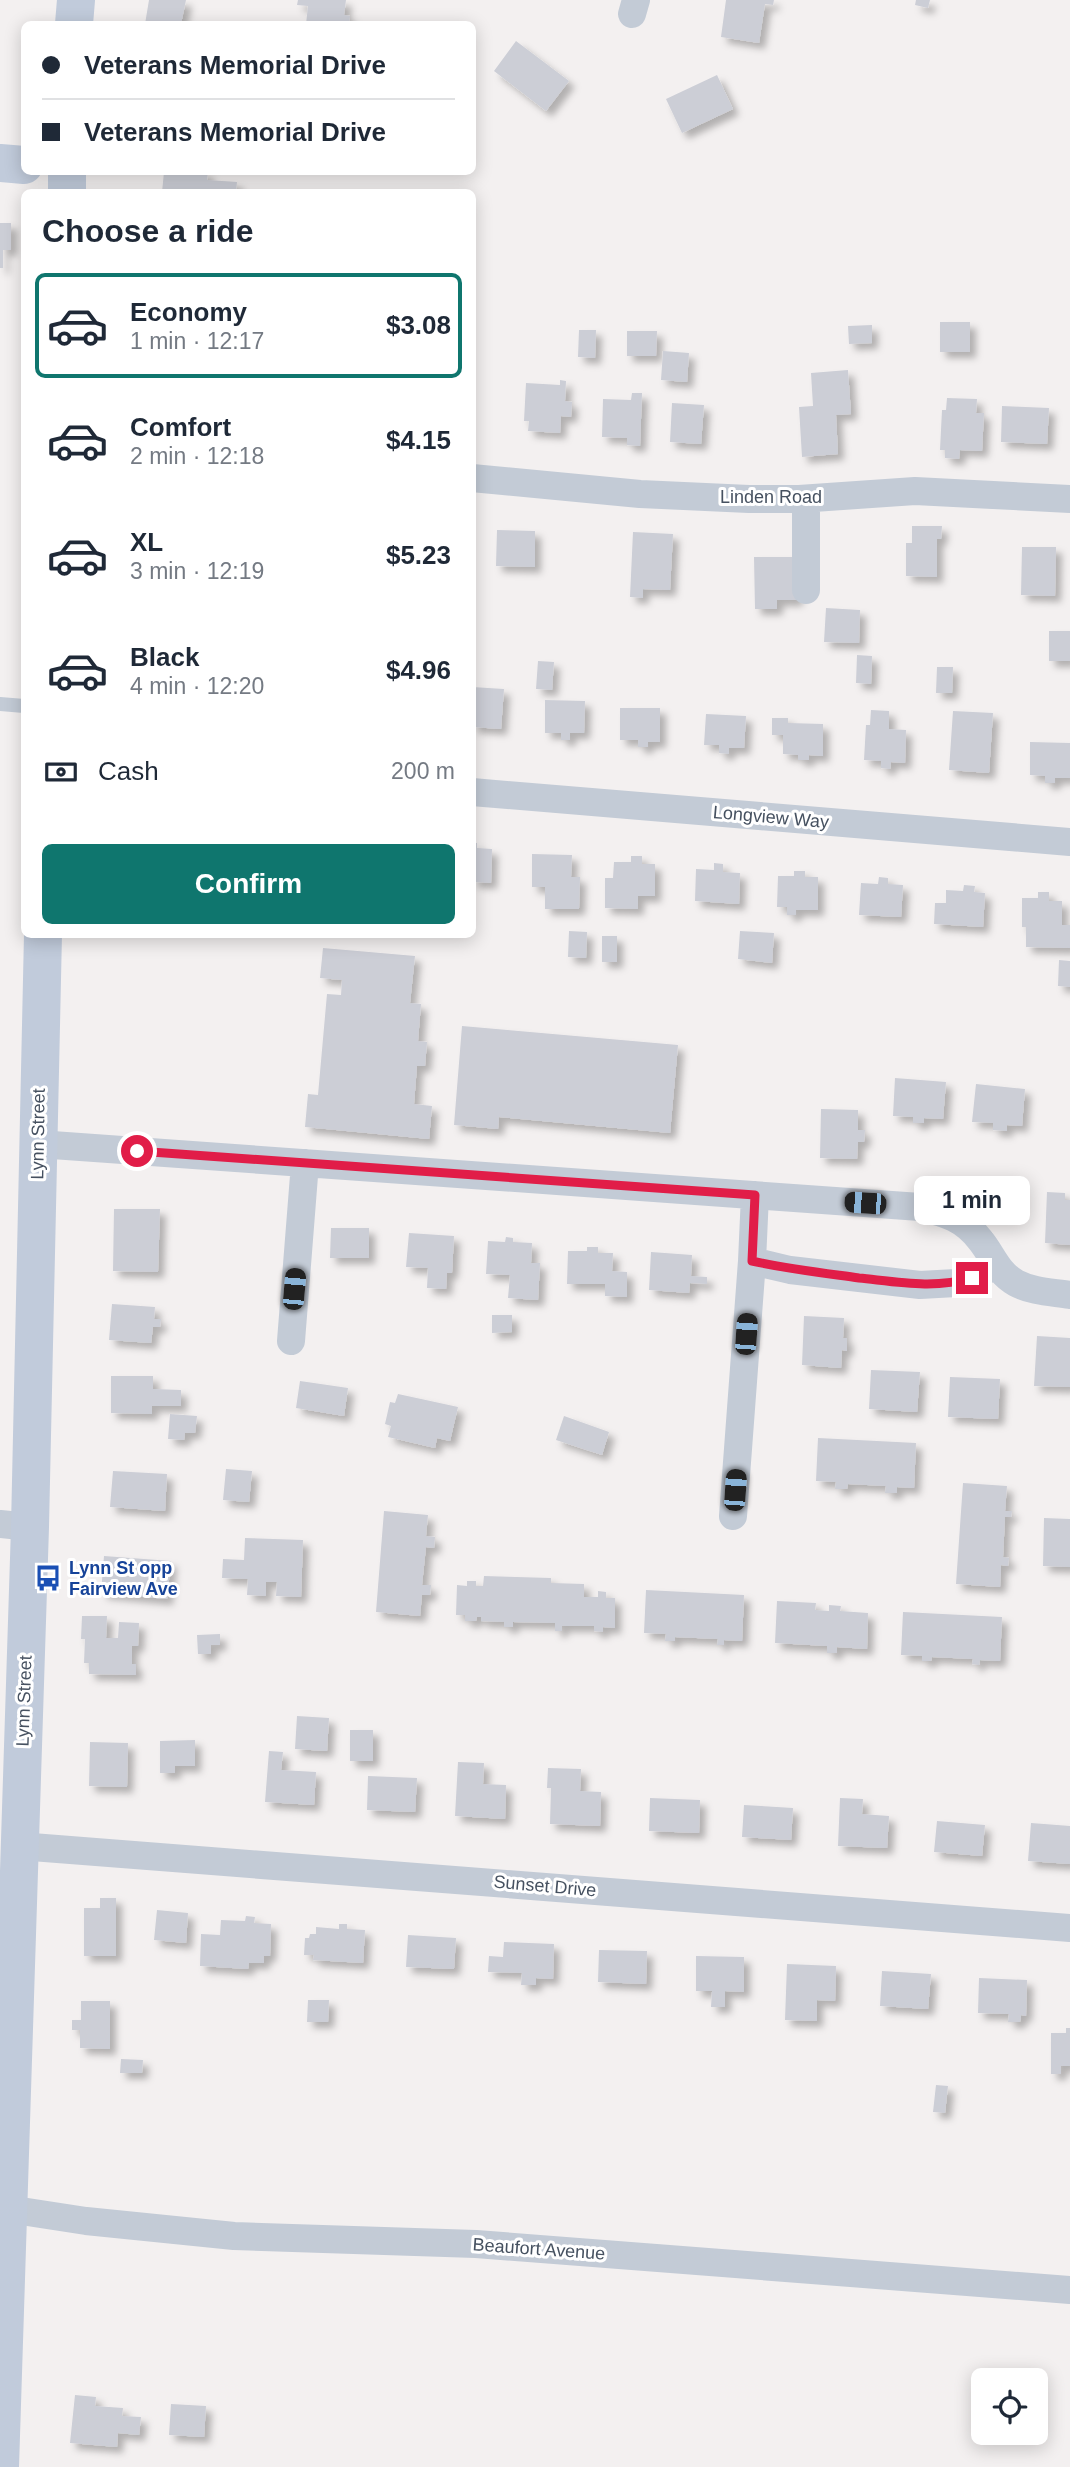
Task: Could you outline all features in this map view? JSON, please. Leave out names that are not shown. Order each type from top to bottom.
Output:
[{"type":"main road","points":[[74,21],[76,0]]},
{"type":"main road","points":[[0,163],[21,164]]},
{"type":"main road","name":"Lynn Street","points":[[0,2467],[19,1846],[15,1525],[38,1144],[43,938]]},
{"type":"street","name":"Linden Road","points":[[476,478],[652,494],[749,499],[806,499],[915,491],[1070,499]]},
{"type":"street","points":[[806,499],[806,590]]},
{"type":"street","name":"Longview Way","points":[[476,792],[1070,842]]},
{"type":"street","points":[[38,1144],[920,1207],[950,1214],[966,1224],[982,1241],[995,1265],[1014,1282],[1033,1290],[1070,1295]]},
{"type":"street","points":[[291,1342],[306,1163]]},
{"type":"street","points":[[733,1516],[755,1195]]},
{"type":"street","points":[[752,1261],[790,1270],[920,1285],[956,1283],[972,1278],[995,1265]]},
{"type":"street","name":"Sunset Drive","points":[[19,1846],[1070,1928]]},
{"type":"street","name":"Beaufort Avenue","points":[[9,2209],[86,2221],[234,2236],[476,2244],[1070,2290]]},
{"type":"lane","points":[[0,704],[21,706]]},
{"type":"building","points":[[149,0],[186,0],[182,21],[146,21]]},
{"type":"building","points":[[298,0],[346,0],[344,15],[350,16],[349,21],[306,21],[308,6],[297,5]]},
{"type":"building","points":[[726,0],[774,0],[773,5],[765,4],[759,43],[721,37]]},
{"type":"building","points":[[916,0],[930,0],[928,8],[915,5]]},
{"type":"building","points":[[516,41],[569,81],[546,111],[494,71]]},
{"type":"building","points":[[717,75],[733,109],[682,133],[666,99]]},
{"type":"building","points":[[164,175],[208,175],[207,180],[237,182],[236,189],[162,189]]},
{"type":"building","points":[[0,223],[11,223],[11,250],[3,250],[3,268],[0,268]]},
{"type":"building","points":[[940,322],[970,322],[970,352],[940,352]]},
{"type":"building","points":[[872,325],[872,343],[849,344],[848,326]]},
{"type":"building","points":[[579,330],[596,330],[595,358],[578,357]]},
{"type":"building","points":[[627,331],[657,331],[656,356],[627,356]]},
{"type":"building","points":[[663,351],[689,353],[687,382],[661,380]]},
{"type":"building","points":[[848,370],[851,414],[836,415],[838,454],[802,457],[799,407],[813,406],[811,373]]},
{"type":"building","points":[[560,380],[566,381],[565,401],[572,402],[571,417],[561,416],[560,433],[528,431],[529,421],[524,421],[526,383],[560,385]]},
{"type":"building","points":[[632,393],[642,393],[640,446],[627,445],[627,438],[602,437],[603,399],[631,400]]},
{"type":"building","points":[[947,398],[977,399],[976,413],[984,413],[982,451],[960,450],[959,459],[945,458],[945,450],[940,450],[942,410],[946,410]]},
{"type":"building","points":[[672,403],[704,405],[701,444],[670,442]]},
{"type":"building","points":[[1002,406],[1049,408],[1047,444],[1001,442]]},
{"type":"building","points":[[912,526],[942,526],[941,539],[937,539],[937,577],[906,576],[906,543],[912,543]]},
{"type":"building","points":[[497,530],[535,531],[535,567],[496,566]]},
{"type":"building","points":[[633,532],[673,534],[670,590],[643,589],[643,598],[630,597]]},
{"type":"building","points":[[1022,547],[1056,547],[1055,596],[1021,595]]},
{"type":"building","points":[[754,557],[797,557],[797,600],[777,600],[777,609],[755,609]]},
{"type":"building","points":[[826,608],[860,610],[859,643],[824,642]]},
{"type":"building","points":[[1049,631],[1070,631],[1070,661],[1049,661]]},
{"type":"building","points":[[857,655],[872,656],[871,684],[856,683]]},
{"type":"building","points":[[538,661],[554,662],[552,690],[536,689]]},
{"type":"building","points":[[937,667],[953,667],[952,693],[936,693]]},
{"type":"building","points":[[476,687],[504,689],[501,729],[476,727]]},
{"type":"building","points":[[545,700],[585,701],[584,733],[570,733],[570,740],[561,740],[561,733],[545,733]]},
{"type":"building","points":[[620,708],[660,708],[660,742],[648,742],[648,747],[638,747],[638,740],[620,740]]},
{"type":"building","points":[[871,710],[889,711],[889,729],[906,730],[905,763],[891,762],[890,769],[881,768],[881,761],[864,760],[866,725],[870,725]]},
{"type":"building","points":[[953,711],[993,713],[989,773],[949,770]]},
{"type":"building","points":[[706,714],[746,716],[744,748],[729,748],[729,754],[719,753],[719,745],[704,745]]},
{"type":"building","points":[[772,718],[788,718],[788,723],[823,724],[823,756],[809,755],[809,760],[798,760],[798,755],[783,754],[783,735],[772,735]]},
{"type":"building","points":[[1030,742],[1070,743],[1070,778],[1055,778],[1055,783],[1045,783],[1045,776],[1030,775]]},
{"type":"building","points":[[476,843],[477,848],[492,849],[491,883],[476,882]]},
{"type":"building","points":[[532,854],[572,855],[571,877],[580,877],[579,909],[545,909],[545,887],[532,887]]},
{"type":"building","points":[[631,856],[642,856],[642,864],[655,864],[655,896],[638,896],[638,909],[605,908],[605,878],[613,878],[614,862],[631,862]]},
{"type":"building","points":[[714,863],[723,864],[723,872],[740,873],[739,904],[695,901],[696,869],[714,870]]},
{"type":"building","points":[[794,871],[805,871],[805,877],[818,877],[818,910],[796,910],[796,915],[787,915],[787,907],[777,907],[778,876],[794,876]]},
{"type":"building","points":[[879,877],[888,878],[888,884],[903,885],[901,917],[859,915],[861,883],[878,884]]},
{"type":"building","points":[[964,885],[975,886],[974,892],[985,893],[983,927],[934,924],[935,903],[946,903],[946,890],[963,891]]},
{"type":"building","points":[[1038,892],[1049,892],[1049,901],[1062,901],[1062,925],[1070,925],[1070,948],[1026,947],[1026,927],[1022,927],[1022,898],[1038,898]]},
{"type":"building","points":[[569,931],[587,932],[586,958],[568,957]]},
{"type":"building","points":[[740,931],[774,933],[772,963],[738,959]]},
{"type":"building","points":[[602,936],[617,936],[617,962],[602,962]]},
{"type":"building","points":[[323,948],[415,956],[410,1003],[421,1004],[418,1041],[427,1042],[425,1066],[417,1066],[414,1104],[432,1106],[429,1139],[305,1127],[308,1094],[318,1095],[327,994],[341,995],[342,980],[320,978]]},
{"type":"building","points":[[1059,960],[1070,961],[1070,987],[1058,986]]},
{"type":"building","points":[[462,1026],[678,1045],[670,1133],[499,1117],[498,1129],[454,1125]]},
{"type":"building","points":[[895,1078],[946,1082],[943,1119],[924,1118],[924,1123],[913,1123],[913,1117],[893,1116]]},
{"type":"building","points":[[976,1084],[1025,1089],[1022,1126],[1007,1125],[1007,1131],[993,1130],[993,1123],[972,1122]]},
{"type":"building","points":[[821,1109],[858,1110],[858,1130],[865,1130],[864,1142],[858,1142],[857,1159],[820,1158]]},
{"type":"building","points":[[1047,1192],[1065,1193],[1065,1200],[1070,1200],[1070,1245],[1045,1243]]},
{"type":"building","points":[[114,1209],[160,1209],[158,1272],[113,1271]]},
{"type":"building","points":[[331,1228],[369,1228],[369,1258],[330,1258]]},
{"type":"building","points":[[409,1233],[454,1236],[452,1273],[447,1273],[446,1289],[427,1288],[428,1268],[406,1267]]},
{"type":"building","points":[[506,1237],[513,1238],[513,1242],[532,1243],[531,1263],[540,1263],[538,1300],[508,1298],[510,1275],[486,1274],[488,1241],[505,1242]]},
{"type":"building","points":[[587,1247],[598,1247],[598,1253],[613,1253],[612,1271],[627,1272],[627,1297],[605,1296],[605,1284],[567,1284],[568,1251],[587,1251]]},
{"type":"building","points":[[651,1252],[692,1255],[691,1276],[707,1277],[707,1284],[690,1283],[689,1293],[649,1290]]},
{"type":"building","points":[[112,1304],[155,1307],[154,1319],[161,1319],[160,1327],[153,1327],[151,1343],[109,1340]]},
{"type":"building","points":[[492,1315],[512,1315],[512,1332],[492,1333]]},
{"type":"building","points":[[804,1316],[844,1318],[843,1338],[847,1338],[847,1351],[842,1350],[841,1368],[802,1365]]},
{"type":"building","points":[[1037,1336],[1070,1338],[1070,1387],[1034,1386]]},
{"type":"building","points":[[871,1370],[920,1372],[917,1412],[869,1409]]},
{"type":"building","points":[[111,1376],[153,1376],[153,1389],[181,1390],[181,1406],[152,1406],[152,1414],[111,1413]]},
{"type":"building","points":[[950,1377],[1000,1379],[998,1419],[948,1417]]},
{"type":"building","points":[[300,1381],[348,1388],[344,1416],[296,1408]]},
{"type":"building","points":[[398,1394],[458,1407],[450,1441],[437,1438],[435,1448],[388,1437],[391,1426],[385,1424],[390,1402],[395,1403]]},
{"type":"building","points":[[170,1414],[197,1416],[195,1433],[185,1433],[184,1440],[168,1439]]},
{"type":"building","points":[[564,1416],[609,1432],[602,1455],[556,1440]]},
{"type":"building","points":[[818,1438],[916,1443],[914,1488],[897,1487],[897,1493],[885,1493],[886,1486],[848,1484],[847,1489],[835,1489],[836,1482],[816,1481]]},
{"type":"building","points":[[226,1469],[252,1471],[249,1502],[223,1500]]},
{"type":"building","points":[[113,1471],[167,1474],[165,1511],[110,1507]]},
{"type":"building","points":[[963,1483],[1007,1486],[1005,1511],[1012,1511],[1011,1517],[1005,1517],[1003,1557],[1009,1558],[1008,1566],[1001,1565],[1000,1587],[956,1584]]},
{"type":"building","points":[[384,1511],[428,1515],[426,1536],[435,1537],[434,1548],[426,1547],[422,1585],[431,1585],[430,1595],[422,1595],[420,1616],[376,1612]]},
{"type":"building","points":[[1044,1518],[1070,1519],[1070,1567],[1043,1566]]},
{"type":"building","points":[[245,1538],[303,1540],[301,1597],[276,1596],[277,1582],[266,1582],[266,1596],[247,1595],[248,1579],[222,1578],[223,1559],[244,1560]]},
{"type":"building","points":[[104,1556],[171,1561],[167,1599],[101,1593]]},
{"type":"building","points":[[484,1576],[551,1578],[551,1583],[584,1584],[584,1597],[598,1597],[598,1591],[606,1592],[606,1598],[615,1598],[615,1628],[603,1627],[603,1632],[594,1631],[594,1626],[562,1626],[562,1631],[555,1631],[555,1623],[513,1622],[513,1627],[504,1627],[504,1622],[481,1621],[481,1617],[477,1617],[476,1621],[465,1621],[465,1615],[456,1615],[457,1585],[467,1586],[467,1581],[476,1581],[476,1586],[483,1586]]},
{"type":"building","points":[[646,1590],[744,1595],[742,1641],[724,1640],[724,1645],[717,1645],[718,1639],[675,1637],[675,1641],[665,1641],[666,1634],[644,1633]]},
{"type":"building","points":[[777,1601],[816,1603],[815,1610],[829,1611],[829,1605],[841,1606],[840,1611],[868,1613],[867,1649],[837,1647],[837,1653],[827,1653],[827,1646],[775,1643]]},
{"type":"building","points":[[903,1612],[1002,1617],[1000,1661],[980,1660],[979,1665],[972,1664],[973,1659],[932,1657],[931,1661],[922,1661],[922,1656],[901,1655]]},
{"type":"building","points":[[82,1616],[107,1616],[106,1638],[118,1638],[119,1622],[139,1623],[138,1646],[132,1646],[132,1664],[136,1664],[136,1675],[89,1674],[89,1663],[84,1663],[85,1639],[81,1639]]},
{"type":"building","points":[[220,1634],[220,1645],[211,1645],[211,1654],[198,1654],[197,1635]]},
{"type":"building","points":[[297,1716],[329,1718],[327,1751],[295,1749]]},
{"type":"building","points":[[350,1730],[373,1730],[373,1761],[350,1761]]},
{"type":"building","points":[[195,1740],[195,1766],[175,1766],[175,1773],[160,1773],[160,1741]]},
{"type":"building","points":[[90,1742],[128,1743],[127,1787],[89,1786]]},
{"type":"building","points":[[269,1751],[283,1752],[281,1770],[316,1772],[314,1805],[265,1802]]},
{"type":"building","points":[[458,1762],[484,1763],[483,1784],[506,1785],[505,1819],[455,1816]]},
{"type":"building","points":[[548,1768],[581,1769],[580,1791],[601,1792],[600,1826],[550,1824],[551,1788],[547,1788]]},
{"type":"building","points":[[368,1776],[417,1778],[415,1812],[367,1810]]},
{"type":"building","points":[[650,1798],[700,1800],[699,1833],[649,1831]]},
{"type":"building","points":[[840,1798],[863,1799],[862,1814],[889,1816],[887,1848],[838,1846]]},
{"type":"building","points":[[744,1805],[793,1808],[791,1840],[742,1837]]},
{"type":"building","points":[[937,1821],[985,1825],[982,1856],[934,1852]]},
{"type":"building","points":[[1031,1823],[1070,1826],[1070,1864],[1028,1861]]},
{"type":"building","points":[[100,1898],[116,1898],[116,1956],[84,1956],[84,1908],[100,1908]]},
{"type":"building","points":[[157,1910],[188,1913],[186,1943],[154,1940]]},
{"type":"building","points":[[246,1916],[255,1917],[254,1923],[271,1924],[270,1956],[264,1956],[264,1963],[249,1963],[248,1969],[200,1966],[201,1934],[220,1935],[221,1920],[245,1921]]},
{"type":"building","points":[[339,1924],[347,1924],[347,1929],[365,1930],[363,1963],[313,1960],[314,1955],[304,1955],[305,1938],[316,1934],[316,1927],[339,1929]]},
{"type":"building","points":[[408,1935],[456,1938],[454,1969],[406,1967]]},
{"type":"building","points":[[504,1942],[554,1944],[553,1979],[536,1978],[536,1985],[521,1985],[522,1973],[488,1972],[489,1956],[503,1957]]},
{"type":"building","points":[[599,1950],[647,1951],[646,1984],[598,1982]]},
{"type":"building","points":[[696,1956],[744,1957],[744,1992],[725,1991],[725,2007],[711,2007],[712,1991],[696,1991]]},
{"type":"building","points":[[787,1964],[836,1966],[835,2001],[817,2000],[817,2021],[785,2020]]},
{"type":"building","points":[[882,1971],[931,1974],[928,2009],[880,2006]]},
{"type":"building","points":[[979,1978],[1027,1980],[1026,2016],[1021,2015],[1020,2022],[1008,2022],[1009,2014],[978,2013]]},
{"type":"building","points":[[308,2000],[329,2000],[328,2022],[307,2022]]},
{"type":"building","points":[[81,2001],[110,2001],[110,2049],[80,2048],[80,2030],[72,2030],[72,2020],[81,2020]]},
{"type":"building","points":[[1066,2028],[1070,2028],[1070,2066],[1061,2066],[1061,2074],[1051,2074],[1051,2033],[1066,2033]]},
{"type":"building","points":[[121,2059],[143,2060],[142,2073],[120,2073]]},
{"type":"building","points":[[936,2085],[948,2086],[945,2113],[933,2112]]},
{"type":"building","points":[[75,2395],[96,2397],[95,2406],[123,2408],[122,2416],[141,2417],[139,2435],[118,2433],[117,2447],[70,2443]]},
{"type":"building","points":[[171,2404],[206,2406],[204,2437],[169,2435]]},
{"type":"place","name":"Lynn St opp Fairview Ave","points":[[48,1578]]},
{"type":"route","points":[[137,1151],[755,1195],[752,1261],[790,1270],[920,1285],[956,1283],[972,1278]]}]
